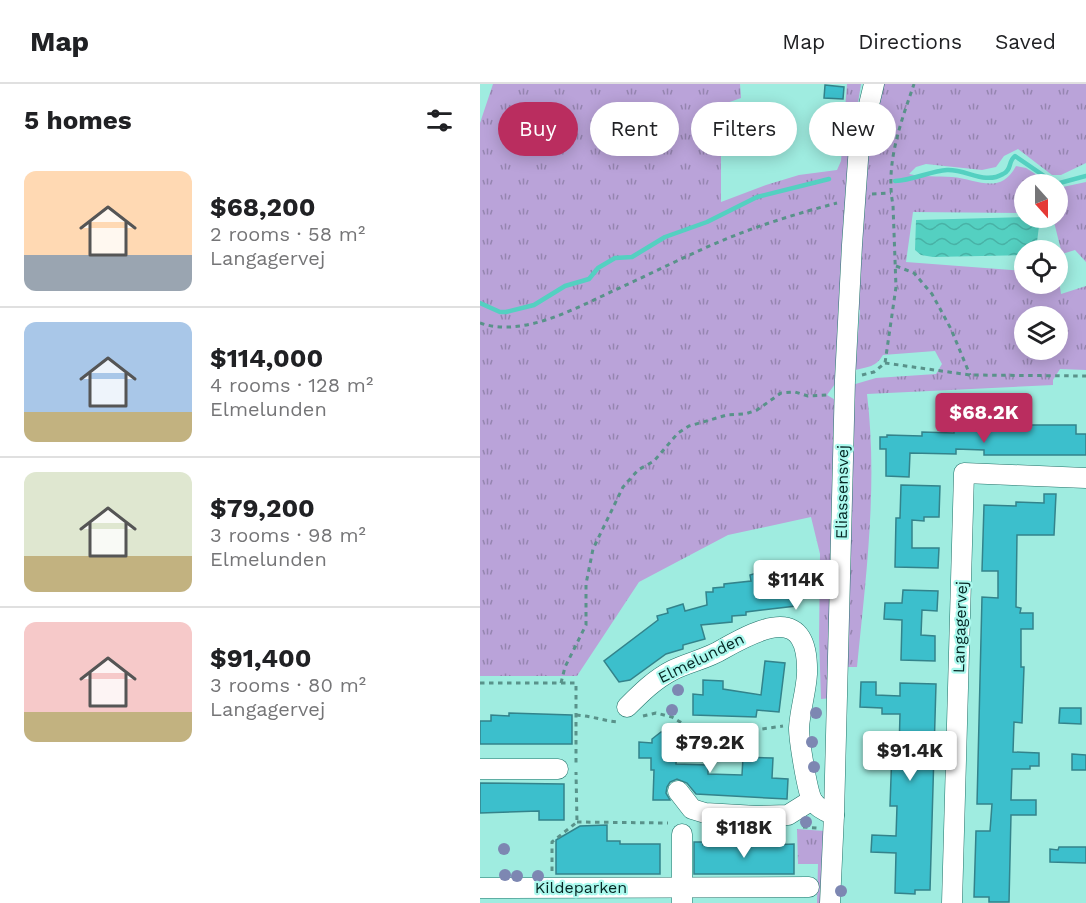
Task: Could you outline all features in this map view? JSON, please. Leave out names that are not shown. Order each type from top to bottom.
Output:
[{"type":"street","name":"Eliassensvej","points":[[830,903],[845,388],[859,146],[874,84]]},
{"type":"street","name":"Langagervej","points":[[952,903],[964,473],[1086,478]]},
{"type":"street","name":"Elmelunden","points":[[629,715],[673,670],[712,656],[752,633],[773,627],[783,627],[796,632],[806,654],[807,676],[799,729],[801,752],[812,800]]},
{"type":"street","points":[[480,769],[558,769]]},
{"type":"street","points":[[678,791],[692,809],[705,813],[788,815],[812,800],[822,811],[834,815]]},
{"type":"street","points":[[682,834],[682,895]]},
{"type":"street","name":"Kildeparken","points":[[480,888],[553,887],[682,895],[809,887]]},
{"type":"path","points":[[561,683],[565,667],[586,625],[586,584],[593,549],[623,487],[638,470],[654,461],[678,433],[689,426],[727,415],[745,414],[757,410],[781,393],[795,392],[808,396],[845,388],[874,372],[885,363],[896,287],[891,193],[894,152],[914,84]]},
{"type":"path","points":[[865,196],[891,193]]},
{"type":"path","points":[[480,323],[491,327],[542,322],[735,236],[799,213],[837,203]]},
{"type":"path","points":[[896,266],[914,273],[932,294],[951,328],[970,375]]},
{"type":"path","points":[[885,363],[970,375],[1086,376]]},
{"type":"path","points":[[480,683],[576,683],[577,822],[552,842],[553,887]]},
{"type":"path","points":[[576,715],[597,717],[604,721],[629,715],[656,714],[672,717],[703,736],[789,725],[799,729]]},
{"type":"green space","points":[[493,84],[740,84],[741,98],[730,102],[691,102],[691,156],[721,156],[721,202],[799,175],[837,170],[841,156],[896,156],[896,102],[878,102],[883,84],[1086,84],[1086,163],[1063,174],[1051,174],[1018,149],[1004,156],[996,167],[982,170],[926,164],[916,167],[909,174],[961,178],[987,184],[1003,181],[1016,166],[1026,168],[1035,174],[1014,174],[1014,213],[913,212],[906,262],[1014,270],[1014,294],[1068,294],[1068,292],[1086,286],[1086,370],[1060,369],[1053,380],[1053,385],[867,394],[871,462],[870,530],[857,667],[847,667],[852,385],[876,378],[936,374],[942,364],[935,351],[883,355],[874,364],[855,370],[860,310],[842,307],[838,380],[827,395],[837,401],[832,698],[821,699],[820,554],[811,517],[728,535],[639,582],[577,676],[480,676],[480,123]]},
{"type":"green space","points":[[847,84],[861,84],[858,102],[846,102]]},
{"type":"green space","points":[[1086,182],[1086,262],[1075,250],[1068,252],[1068,240],[1058,240],[1056,228],[1068,228],[1068,186]]},
{"type":"green space","points":[[797,829],[825,831],[822,903],[817,903],[818,864],[798,864]]},
{"type":"water","points":[[1014,217],[1014,228],[1039,228],[1037,240],[1014,240],[1014,255],[933,257],[921,255],[915,250],[916,220]]},
{"type":"building","points":[[825,85],[844,87],[843,99],[824,98]]},
{"type":"building","points":[[1002,425],[1076,425],[1076,434],[1086,434],[1086,455],[984,455],[984,450],[956,449],[956,454],[910,453],[909,477],[886,476],[886,449],[880,449],[880,437],[887,437],[887,435],[922,436],[922,432],[954,433],[954,430],[1002,431]]},
{"type":"building","points":[[901,485],[940,486],[939,517],[924,517],[924,521],[912,520],[912,548],[939,548],[938,568],[895,567],[896,518],[900,518]]},
{"type":"building","points":[[1044,494],[1056,494],[1054,535],[1017,535],[1016,607],[1021,608],[1020,613],[1033,613],[1033,629],[1021,629],[1021,667],[1024,667],[1022,723],[1014,722],[1013,752],[1039,753],[1039,766],[1030,766],[1030,769],[1012,769],[1011,800],[1036,800],[1036,815],[1011,815],[1009,902],[989,902],[989,897],[974,897],[976,831],[990,831],[992,804],[977,804],[982,597],[998,598],[998,571],[982,571],[984,505],[1016,506],[1016,502],[1044,503]]},
{"type":"building","points":[[786,564],[786,591],[796,591],[796,606],[746,612],[746,615],[732,616],[732,622],[701,625],[705,639],[683,645],[683,649],[666,654],[630,680],[619,682],[604,661],[658,620],[657,616],[668,613],[667,609],[683,604],[685,611],[707,605],[706,592],[713,592],[713,588],[724,587],[724,584],[751,581],[750,575]]},
{"type":"building","points":[[903,590],[938,591],[937,611],[922,610],[921,635],[935,636],[935,661],[901,660],[902,620],[884,619],[885,603],[902,603]]},
{"type":"building","points":[[765,661],[785,663],[779,712],[757,710],[756,717],[693,715],[693,694],[703,695],[703,680],[723,681],[723,689],[761,695]]},
{"type":"building","points":[[861,682],[876,682],[876,695],[900,696],[900,683],[936,684],[930,890],[915,890],[915,894],[895,893],[896,853],[871,852],[872,835],[896,836],[897,806],[890,806],[892,750],[899,750],[900,714],[882,714],[882,708],[860,707]]},
{"type":"building","points":[[1060,708],[1081,708],[1081,724],[1059,723]]},
{"type":"building","points":[[509,713],[572,715],[572,744],[480,744],[480,721],[491,721],[491,715],[509,716]]},
{"type":"building","points":[[661,732],[668,732],[677,740],[676,764],[708,765],[708,774],[742,775],[743,757],[773,758],[772,778],[788,779],[787,799],[696,794],[687,783],[677,779],[670,782],[667,787],[666,793],[670,800],[653,800],[654,770],[651,770],[651,758],[639,758],[639,742],[652,743],[652,739]]},
{"type":"building","points":[[1072,754],[1086,755],[1086,770],[1072,770]]},
{"type":"building","points":[[480,783],[564,784],[564,820],[539,820],[539,811],[480,813]]},
{"type":"building","points":[[607,825],[607,841],[620,841],[620,844],[660,844],[660,874],[556,874],[556,840],[580,826]]},
{"type":"building","points":[[694,842],[703,842],[703,845],[743,844],[743,846],[794,844],[794,874],[694,874]]},
{"type":"building","points":[[1059,847],[1086,847],[1086,863],[1050,862],[1050,849],[1058,850]]},
{"type":"waterway","points":[[895,181],[947,170],[982,177],[996,177],[1006,172],[1015,156],[1056,184],[1086,176]]},
{"type":"waterway","points":[[480,303],[500,312],[534,305],[565,286],[589,279],[598,268],[615,258],[632,257],[665,237],[707,222],[757,197],[829,179]]}]
